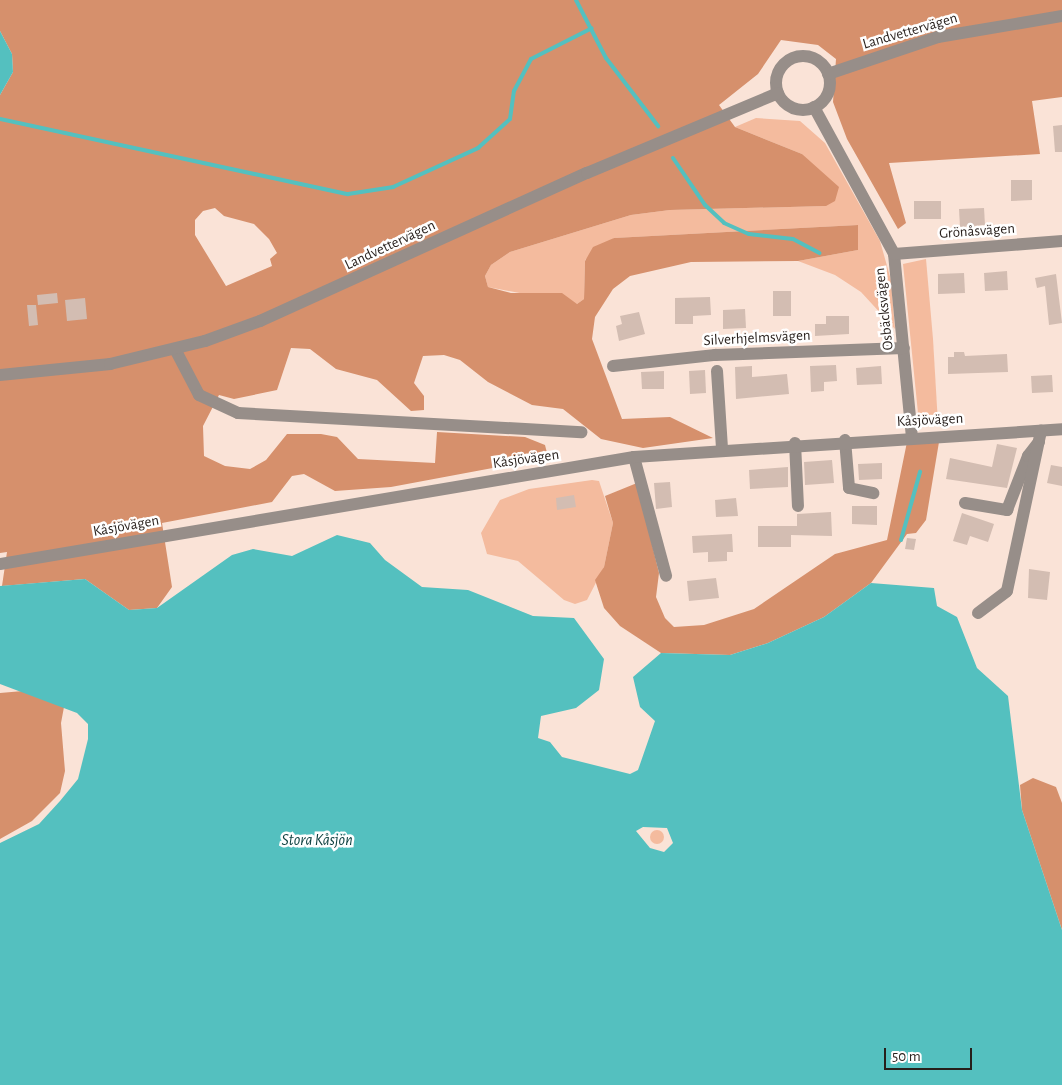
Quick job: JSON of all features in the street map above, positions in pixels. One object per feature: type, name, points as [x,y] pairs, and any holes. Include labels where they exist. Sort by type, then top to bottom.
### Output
[{"type":"street","name":"Landvettervägen","points":[[828,74],[938,37],[1062,16]]},
{"type":"street","points":[[793,57],[814,58],[828,74],[827,95],[814,107],[793,108],[778,93],[778,72],[793,57]]},
{"type":"street","name":"Landvettervägen","points":[[0,375],[67,370],[175,349],[260,321],[587,173],[778,93]]},
{"type":"street","name":"Osbäcksvägen","points":[[814,107],[894,254],[912,437]]},
{"type":"street","name":"Grönåsvägen","points":[[894,254],[1062,241]]},
{"type":"street","name":"Silverhjelmsvägen","points":[[613,366],[715,355],[904,348]]},
{"type":"street","points":[[175,349],[199,395],[238,413],[580,432]]},
{"type":"street","points":[[717,372],[722,448]]},
{"type":"street","name":"Kåsjövägen","points":[[0,564],[634,457],[722,448],[846,440],[912,437],[1040,436],[1062,430]]},
{"type":"street","points":[[965,503],[1008,510],[1028,456],[1040,436]]},
{"type":"street","points":[[978,613],[1007,590],[1040,436]]},
{"type":"street","points":[[846,440],[849,488],[873,493]]},
{"type":"street","points":[[794,443],[798,506]]},
{"type":"street","points":[[634,457],[666,576]]},
{"type":"shaded area","points":[[0,0],[1062,0],[1062,97],[1032,101],[1040,154],[889,163],[906,223],[898,229],[847,139],[833,102],[836,59],[818,45],[781,40],[758,74],[719,105],[735,127],[802,154],[839,187],[835,201],[826,206],[670,210],[631,215],[510,252],[491,265],[485,276],[488,287],[511,293],[562,293],[577,304],[584,299],[585,261],[593,247],[614,238],[858,225],[858,250],[798,261],[691,262],[630,276],[613,289],[595,317],[592,339],[622,419],[670,417],[713,438],[643,448],[601,439],[563,409],[532,405],[488,382],[460,360],[444,355],[423,356],[414,383],[424,396],[424,410],[411,411],[377,380],[336,369],[310,349],[291,348],[277,390],[234,399],[219,395],[203,426],[204,456],[225,466],[250,469],[266,460],[287,434],[321,434],[337,437],[358,459],[435,463],[437,432],[525,437],[545,445],[547,453],[541,459],[391,487],[335,491],[304,474],[292,476],[272,502],[162,523],[172,587],[157,608],[129,610],[85,579],[2,586],[7,552],[0,553],[0,95],[13,72],[12,54],[0,31]],"holes":[[[215,208],[224,216],[254,224],[269,239],[277,253],[270,259],[272,266],[226,286],[195,235],[195,220],[203,211]]]},
{"type":"shaded area","points":[[756,118],[800,121],[825,143],[880,241],[891,280],[895,329],[861,292],[835,275],[798,261],[858,250],[858,225],[614,238],[585,260],[584,299],[577,304],[488,287],[485,276],[491,265],[510,252],[631,215],[670,210],[826,206],[802,154],[735,127]]},
{"type":"shaded area","points":[[926,259],[938,424],[918,413],[903,264]]},
{"type":"shaded area","points":[[907,442],[939,442],[926,520],[916,533],[907,534],[871,583],[824,617],[768,643],[730,655],[661,653],[620,626],[604,608],[595,580],[604,567],[613,523],[605,496],[637,483],[659,573],[656,597],[665,618],[674,627],[704,625],[754,609],[835,554],[887,540]]},
{"type":"shaded area","points":[[592,480],[599,481],[613,523],[604,567],[587,600],[575,604],[564,600],[518,561],[487,554],[481,533],[500,500],[529,489]]},
{"type":"shaded area","points":[[23,691],[64,707],[61,723],[65,771],[60,793],[32,821],[0,839],[0,693]]},
{"type":"shaded area","points":[[1033,778],[1056,787],[1062,803],[1062,930],[1022,810],[1020,785]]},
{"type":"shaded area","points":[[657,830],[662,832],[664,837],[662,842],[657,844],[652,842],[650,837],[652,832]]},
{"type":"water","points":[[0,31],[12,54],[13,72],[0,95]]},
{"type":"water","name":"Stora Kåsjön","points":[[337,535],[370,543],[385,560],[422,587],[468,590],[533,616],[574,618],[604,659],[599,690],[576,708],[541,716],[538,738],[550,742],[562,757],[630,774],[638,770],[655,721],[640,707],[633,677],[661,653],[730,655],[768,643],[824,617],[871,583],[934,588],[937,606],[957,617],[977,668],[1008,696],[1022,810],[1062,930],[1062,1085],[0,1085],[0,843],[39,824],[78,779],[88,739],[88,724],[77,713],[0,684],[0,586],[85,579],[129,610],[157,608],[232,555],[253,549],[292,556]],"holes":[[[643,827],[667,828],[673,843],[664,852],[650,848],[636,831]]]},
{"type":"building","points":[[1062,125],[1062,152],[1055,152],[1053,126]]},
{"type":"building","points":[[1011,180],[1032,180],[1032,200],[1011,201]]},
{"type":"building","points":[[914,201],[941,201],[941,219],[914,219]]},
{"type":"building","points":[[984,208],[985,225],[960,227],[959,209]]},
{"type":"building","points":[[1007,271],[1008,290],[985,291],[984,273]]},
{"type":"building","points":[[964,273],[965,293],[938,294],[938,274]]},
{"type":"building","points":[[1056,274],[1062,323],[1049,325],[1045,286],[1037,288],[1035,278]]},
{"type":"building","points":[[773,291],[791,291],[791,316],[773,316]]},
{"type":"building","points":[[57,293],[58,303],[38,305],[37,295]]},
{"type":"building","points":[[710,297],[711,315],[693,316],[693,324],[675,324],[675,298]]},
{"type":"building","points":[[85,298],[87,319],[67,321],[65,300]]},
{"type":"building","points":[[27,305],[36,305],[38,325],[29,326]]},
{"type":"building","points":[[745,309],[746,328],[723,329],[723,310]]},
{"type":"building","points":[[639,312],[645,334],[619,341],[616,326],[622,324],[620,316]]},
{"type":"building","points":[[826,316],[849,316],[849,334],[815,336],[815,324],[826,324]]},
{"type":"building","points":[[954,352],[964,352],[965,356],[1007,354],[1008,372],[948,374],[948,357],[954,357]]},
{"type":"building","points":[[836,365],[837,381],[824,382],[824,391],[811,392],[810,366]]},
{"type":"building","points":[[752,366],[752,377],[787,374],[789,394],[736,399],[735,367]]},
{"type":"building","points":[[881,366],[882,384],[857,385],[856,368]]},
{"type":"building","points":[[705,370],[706,393],[690,394],[689,371]]},
{"type":"building","points":[[664,371],[664,389],[642,389],[641,372]]},
{"type":"building","points":[[1052,375],[1053,392],[1032,393],[1031,376]]},
{"type":"building","points":[[997,444],[1017,448],[1007,488],[946,479],[950,458],[992,467]]},
{"type":"building","points":[[832,460],[834,483],[805,485],[804,462]]},
{"type":"building","points":[[882,463],[882,479],[859,480],[858,464]]},
{"type":"building","points":[[1051,465],[1062,467],[1062,486],[1047,483]]},
{"type":"building","points":[[788,467],[788,487],[750,489],[749,470]]},
{"type":"building","points":[[670,482],[672,507],[656,509],[654,483]]},
{"type":"building","points":[[574,495],[576,507],[557,510],[556,498]]},
{"type":"building","points":[[736,498],[738,516],[716,517],[715,500]]},
{"type":"building","points":[[852,506],[877,506],[877,525],[852,524]]},
{"type":"building","points":[[831,512],[832,536],[791,535],[791,547],[758,547],[758,526],[797,526],[797,514]]},
{"type":"building","points":[[962,513],[994,524],[988,542],[970,536],[967,545],[953,541]]},
{"type":"building","points":[[732,534],[733,552],[727,552],[727,561],[708,562],[708,552],[693,553],[692,536]]},
{"type":"building","points":[[907,538],[916,539],[914,550],[905,549]]},
{"type":"building","points":[[1029,569],[1050,572],[1047,600],[1028,598]]},
{"type":"building","points":[[716,578],[719,598],[689,601],[687,581]]},
{"type":"waterway","points":[[576,0],[606,58],[658,126]]},
{"type":"waterway","points":[[0,119],[348,194],[393,187],[478,148],[510,119],[514,91],[531,59],[592,28]]},
{"type":"waterway","points":[[673,158],[705,205],[724,223],[749,234],[793,239],[819,253]]},
{"type":"waterway","points":[[901,540],[920,472]]}]
